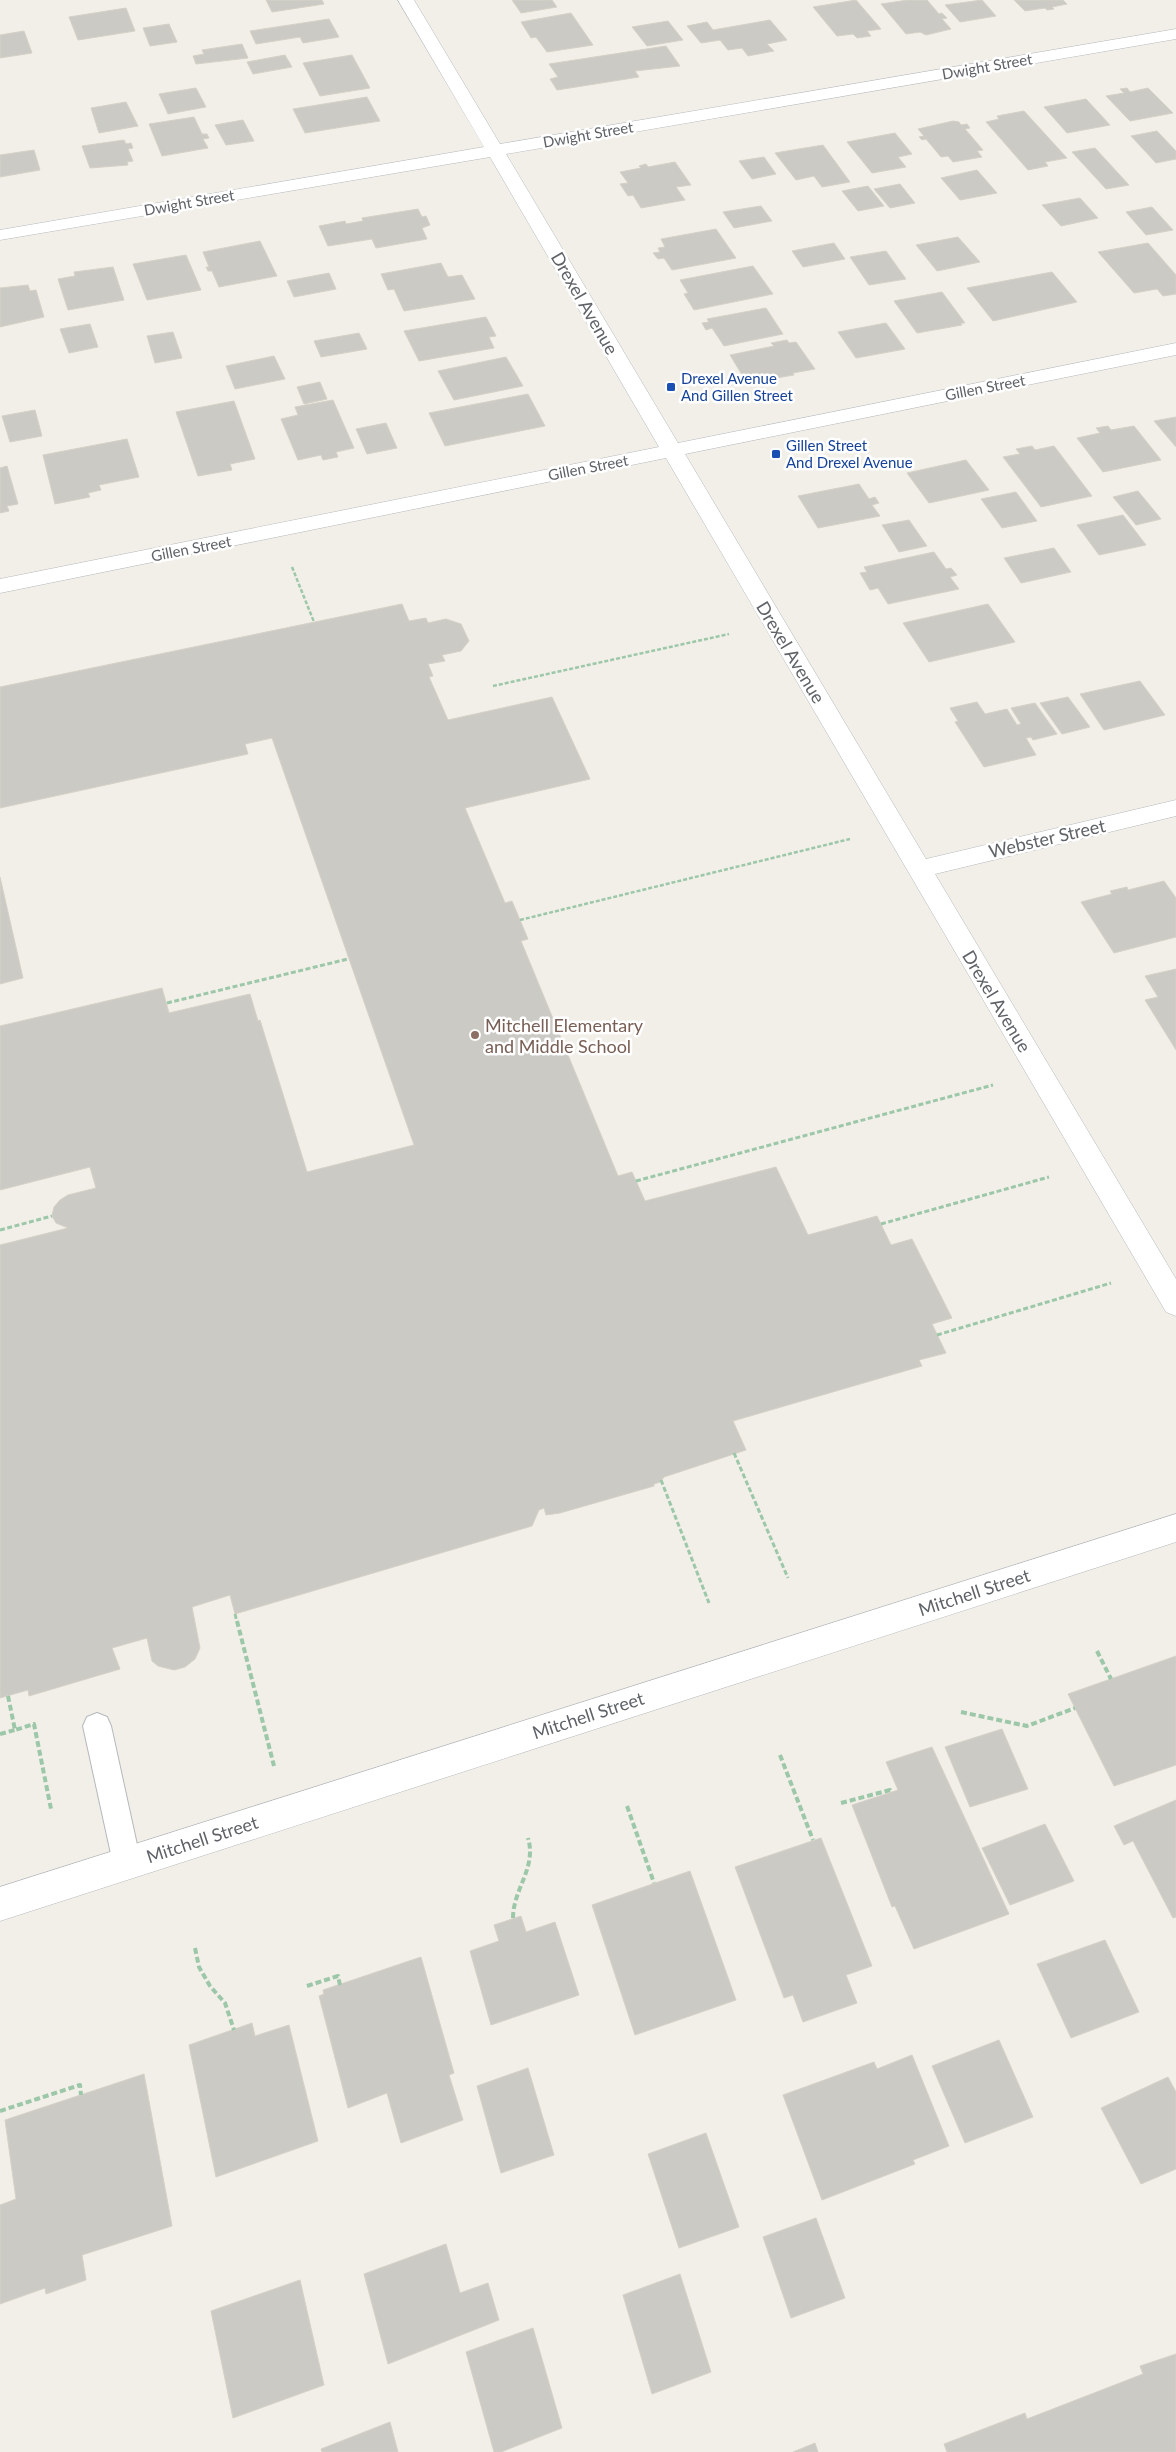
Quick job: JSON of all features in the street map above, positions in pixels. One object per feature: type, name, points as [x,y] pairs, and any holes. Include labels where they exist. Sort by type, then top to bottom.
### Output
[{"type":"street","name":"Drexel Avenue","points":[[406,0],[1176,1304]]},
{"type":"street","name":"Dwight Street","points":[[0,234],[1176,34]]},
{"type":"street","name":"Gillen Street","points":[[0,586],[1176,349]]},
{"type":"street","name":"Webster Street","points":[[919,869],[1176,808]]},
{"type":"street","name":"Mitchell Street","points":[[0,1904],[1176,1528]]},
{"type":"lane","points":[[97,1726],[127,1863]]},
{"type":"path","points":[[277,530],[314,622]]},
{"type":"path","points":[[493,686],[774,624]]},
{"type":"path","points":[[520,920],[895,829]]},
{"type":"path","points":[[166,1003],[348,959]]},
{"type":"path","points":[[636,1181],[1040,1073]]},
{"type":"path","points":[[881,1224],[1094,1165]]},
{"type":"path","points":[[0,1230],[52,1216]]},
{"type":"path","points":[[937,1335],[1156,1270]]},
{"type":"path","points":[[734,1453],[788,1578]]},
{"type":"path","points":[[662,1480],[709,1603]]},
{"type":"path","points":[[235,1614],[286,1812]]},
{"type":"path","points":[[1097,1651],[1111,1679]]},
{"type":"path","points":[[8,1696],[15,1730]]},
{"type":"path","points":[[961,1712],[1027,1726],[1076,1708]]},
{"type":"path","points":[[0,1734],[34,1724],[51,1809]]},
{"type":"path","points":[[780,1755],[813,1840]]},
{"type":"path","points":[[841,1803],[890,1790],[891,1792]]},
{"type":"path","points":[[627,1806],[654,1883]]},
{"type":"path","points":[[513,1918],[514,1902],[524,1875],[531,1865],[533,1850],[528,1838]]},
{"type":"path","points":[[194,1948],[199,1967],[210,1986],[225,2003],[234,2030]]},
{"type":"path","points":[[307,1986],[338,1976],[340,1985]]},
{"type":"path","points":[[0,2111],[80,2085],[81,2095]]},
{"type":"building","points":[[266,0],[322,0],[324,4],[272,12]]},
{"type":"building","points":[[512,0],[552,0],[557,7],[521,13]]},
{"type":"building","points":[[856,0],[881,29],[867,31],[871,36],[857,38],[853,34],[837,36],[813,7]]},
{"type":"building","points":[[908,0],[927,0],[939,14],[942,13],[947,18],[942,19],[951,29],[926,35],[920,32],[906,34],[881,4]]},
{"type":"building","points":[[982,0],[996,16],[960,22],[945,5]]},
{"type":"building","points":[[1014,0],[1063,0],[1067,4],[1052,7],[1054,9],[1047,10],[1045,8],[1025,11]]},
{"type":"building","points":[[126,8],[135,31],[78,40],[69,17]]},
{"type":"building","points":[[571,13],[593,45],[547,52],[536,37],[531,38],[521,22]]},
{"type":"building","points":[[329,19],[339,37],[303,43],[300,37],[256,44],[250,31]]},
{"type":"building","points":[[770,20],[787,40],[767,44],[774,51],[748,56],[742,48],[728,50],[720,40],[701,43],[687,26],[707,22],[713,30]]},
{"type":"building","points":[[668,21],[683,40],[647,46],[632,27]]},
{"type":"building","points":[[169,24],[177,42],[150,46],[143,28]]},
{"type":"building","points":[[24,31],[32,53],[0,58],[0,35]]},
{"type":"building","points":[[242,44],[248,58],[196,64],[193,56],[204,54],[202,50]]},
{"type":"building","points":[[666,46],[680,66],[635,71],[639,77],[557,90],[550,79],[558,77],[549,64]]},
{"type":"building","points":[[285,55],[292,67],[253,74],[247,62]]},
{"type":"building","points":[[352,55],[370,88],[320,96],[303,63]]},
{"type":"building","points":[[196,88],[206,107],[168,114],[159,94]]},
{"type":"building","points":[[1127,88],[1130,92],[1148,88],[1173,113],[1130,121],[1106,96],[1124,93],[1120,89]]},
{"type":"building","points":[[367,97],[380,121],[305,133],[293,109]]},
{"type":"building","points":[[1086,99],[1110,125],[1067,133],[1044,107]]},
{"type":"building","points":[[126,102],[138,126],[99,133],[91,108]]},
{"type":"building","points":[[1024,111],[1067,158],[1045,162],[1048,166],[1028,170],[986,122],[999,119],[997,116]]},
{"type":"building","points":[[194,117],[202,134],[207,134],[209,138],[203,139],[208,148],[162,156],[149,124]]},
{"type":"building","points":[[243,120],[254,141],[226,145],[215,125]]},
{"type":"building","points":[[953,121],[959,122],[961,125],[967,124],[970,128],[965,129],[983,150],[977,151],[982,157],[953,162],[948,156],[941,157],[926,139],[922,140],[919,137],[924,136],[918,129]]},
{"type":"building","points":[[1157,131],[1176,151],[1176,159],[1156,163],[1131,136]]},
{"type":"building","points":[[895,133],[912,154],[898,157],[906,167],[872,173],[847,142]]},
{"type":"building","points":[[124,140],[126,144],[131,143],[133,148],[128,149],[133,161],[127,162],[128,165],[90,168],[82,146]]},
{"type":"building","points":[[823,145],[850,182],[822,187],[814,176],[796,180],[775,153]]},
{"type":"building","points":[[1095,148],[1129,185],[1106,189],[1072,152]]},
{"type":"building","points":[[34,150],[40,170],[0,177],[0,155]]},
{"type":"building","points":[[764,157],[776,174],[752,179],[739,161]]},
{"type":"building","points":[[675,162],[691,185],[676,187],[685,200],[641,208],[633,195],[628,196],[620,184],[628,183],[620,172],[641,168],[639,166],[646,164],[648,167]]},
{"type":"building","points":[[977,170],[997,193],[960,200],[941,178]]},
{"type":"building","points":[[900,184],[915,203],[890,208],[874,189]]},
{"type":"building","points":[[868,186],[884,206],[858,211],[842,191]]},
{"type":"building","points":[[1080,198],[1098,218],[1061,226],[1042,205]]},
{"type":"building","points":[[761,206],[772,221],[734,228],[723,212]]},
{"type":"building","points":[[1152,207],[1173,230],[1146,235],[1126,212]]},
{"type":"building","points":[[418,209],[422,217],[426,216],[430,225],[422,228],[427,239],[376,248],[372,239],[328,246],[319,226],[345,221],[346,224],[363,221],[362,218]]},
{"type":"building","points":[[716,229],[736,258],[672,270],[664,258],[658,259],[653,253],[660,252],[658,248],[665,247],[661,239]]},
{"type":"building","points":[[958,237],[980,262],[937,271],[916,245]]},
{"type":"building","points":[[260,241],[277,276],[219,287],[212,271],[208,271],[206,267],[209,267],[203,252]]},
{"type":"building","points":[[834,243],[845,259],[803,267],[792,251]]},
{"type":"building","points":[[1148,243],[1176,275],[1176,294],[1163,296],[1157,289],[1134,293],[1098,252]]},
{"type":"building","points":[[886,251],[906,279],[869,285],[850,257]]},
{"type":"building","points":[[186,255],[201,290],[147,300],[133,264]]},
{"type":"building","points":[[441,263],[448,277],[462,275],[475,299],[404,311],[394,289],[388,290],[381,274]]},
{"type":"building","points":[[753,266],[773,294],[694,310],[684,294],[688,293],[680,280]]},
{"type":"building","points":[[113,267],[124,300],[68,310],[58,279],[75,276],[74,272]]},
{"type":"building","points":[[1052,272],[1077,302],[993,321],[967,288]]},
{"type":"building","points":[[329,273],[336,289],[294,297],[287,281]]},
{"type":"building","points":[[28,285],[30,291],[36,290],[44,317],[0,327],[0,288]]},
{"type":"building","points":[[942,292],[965,323],[917,333],[894,301]]},
{"type":"building","points":[[766,308],[783,334],[724,346],[712,328],[706,330],[702,323],[709,322],[707,319]]},
{"type":"building","points":[[486,317],[496,336],[489,337],[494,348],[419,361],[404,331]]},
{"type":"building","points":[[886,323],[905,349],[856,358],[838,332]]},
{"type":"building","points":[[90,324],[98,347],[69,353],[60,329]]},
{"type":"building","points":[[173,332],[182,358],[155,363],[147,336]]},
{"type":"building","points":[[359,333],[367,349],[321,357],[314,341]]},
{"type":"building","points":[[787,340],[789,343],[796,342],[815,369],[793,373],[794,375],[747,383],[730,355],[774,346],[771,343]]},
{"type":"building","points":[[274,356],[285,379],[235,389],[226,366]]},
{"type":"building","points":[[506,357],[523,386],[454,400],[438,371]]},
{"type":"building","points":[[320,382],[327,399],[304,404],[297,387]]},
{"type":"building","points":[[528,394],[545,426],[445,446],[429,413]]},
{"type":"building","points":[[333,400],[354,448],[336,452],[338,457],[323,460],[321,455],[298,460],[281,419],[298,415],[295,407]]},
{"type":"building","points":[[234,401],[255,459],[230,464],[232,470],[198,476],[176,412]]},
{"type":"building","points":[[35,410],[42,436],[10,442],[2,416]]},
{"type":"building","points":[[1176,417],[1176,447],[1154,421]]},
{"type":"building","points":[[386,423],[397,448],[367,454],[356,429]]},
{"type":"building","points":[[1108,426],[1111,430],[1134,426],[1161,460],[1103,472],[1077,438],[1100,433],[1096,428]]},
{"type":"building","points":[[127,439],[139,477],[99,485],[101,490],[88,493],[90,497],[55,504],[43,455]]},
{"type":"building","points":[[1032,446],[1035,450],[1054,446],[1092,496],[1041,507],[1003,457],[1020,454],[1016,449]]},
{"type":"building","points":[[966,460],[989,490],[929,503],[907,473]]},
{"type":"building","points":[[7,466],[18,504],[7,506],[9,511],[0,513],[0,468]]},
{"type":"building","points":[[859,484],[869,499],[875,497],[879,503],[872,505],[880,516],[818,528],[798,496]]},
{"type":"building","points":[[1138,491],[1161,519],[1136,525],[1113,497]]},
{"type":"building","points":[[1016,492],[1037,521],[1002,528],[981,499]]},
{"type":"building","points":[[1123,515],[1146,545],[1099,555],[1077,525]]},
{"type":"building","points":[[909,520],[927,546],[899,552],[882,525]]},
{"type":"building","points":[[1054,548],[1071,572],[1021,583],[1004,558]]},
{"type":"building","points":[[934,552],[946,569],[951,568],[957,575],[950,577],[959,589],[888,604],[878,588],[870,590],[860,573],[867,572],[864,567]]},
{"type":"building","points":[[402,604],[409,621],[426,618],[428,623],[446,619],[461,624],[469,641],[461,651],[442,655],[445,661],[428,664],[433,676],[429,677],[448,720],[552,697],[590,779],[465,808],[505,903],[512,901],[528,939],[521,941],[618,1176],[632,1172],[645,1201],[776,1167],[808,1235],[877,1216],[891,1245],[912,1239],[952,1318],[932,1324],[946,1353],[919,1360],[922,1366],[733,1421],[746,1450],[664,1477],[654,1486],[560,1513],[546,1515],[544,1508],[539,1510],[532,1526],[235,1614],[230,1595],[192,1607],[200,1648],[195,1659],[185,1667],[174,1670],[158,1666],[152,1661],[147,1638],[112,1648],[120,1669],[29,1696],[28,1690],[0,1698],[0,1245],[68,1228],[56,1223],[52,1216],[54,1207],[68,1195],[96,1188],[90,1167],[0,1190],[0,1026],[162,988],[169,1013],[250,994],[258,1021],[260,1020],[307,1172],[414,1145],[272,738],[245,744],[248,754],[0,808],[0,687]]},
{"type":"building","points":[[988,604],[1015,642],[929,662],[903,623]]},
{"type":"building","points":[[1140,681],[1165,715],[1104,730],[1080,694]]},
{"type":"building","points":[[1068,697],[1090,727],[1062,734],[1040,703]]},
{"type":"building","points":[[977,702],[985,714],[1007,709],[1017,725],[1021,724],[1011,708],[1035,703],[1057,734],[1033,740],[1031,737],[1026,738],[1036,755],[984,767],[955,722],[958,721],[950,708]]},
{"type":"building","points":[[0,877],[23,978],[0,984]]},
{"type":"building","points":[[1164,881],[1176,898],[1176,937],[1114,953],[1081,902],[1112,894],[1110,891],[1127,887],[1128,890]]},
{"type":"building","points":[[1176,969],[1176,1050],[1145,1000],[1158,997],[1145,976]]},
{"type":"building","points":[[1176,1656],[1176,1765],[1114,1786],[1068,1694]]},
{"type":"building","points":[[1002,1729],[1028,1789],[970,1807],[945,1747]]},
{"type":"building","points":[[932,1747],[1009,1914],[914,1949],[895,1906],[892,1907],[852,1805],[898,1790],[886,1762]]},
{"type":"building","points":[[1176,1800],[1176,1917],[1173,1918],[1133,1841],[1124,1845],[1114,1826]]},
{"type":"building","points":[[1045,1824],[1074,1881],[1010,1905],[982,1848]]},
{"type":"building","points":[[821,1838],[872,1966],[846,1975],[857,2003],[803,2022],[793,1995],[784,1998],[735,1867]]},
{"type":"building","points":[[690,1871],[736,2000],[635,2035],[592,1905]]},
{"type":"building","points":[[521,1916],[526,1932],[555,1922],[579,1995],[491,2025],[470,1951],[499,1941],[494,1925]]},
{"type":"building","points":[[1105,1940],[1139,2012],[1071,2038],[1037,1964]]},
{"type":"building","points":[[421,1957],[454,2073],[449,2075],[463,2120],[401,2143],[387,2093],[348,2108],[319,1996],[324,1994],[323,1990]]},
{"type":"building","points":[[252,2023],[255,2036],[289,2025],[318,2141],[216,2177],[189,2045]]},
{"type":"building","points":[[999,2040],[1033,2117],[965,2143],[932,2066]]},
{"type":"building","points":[[912,2055],[949,2146],[913,2160],[915,2164],[822,2200],[783,2095],[874,2062],[877,2069]]},
{"type":"building","points":[[528,2068],[554,2155],[501,2173],[477,2086]]},
{"type":"building","points":[[144,2074],[172,2226],[82,2255],[86,2280],[46,2294],[45,2288],[0,2304],[0,2205],[16,2199],[5,2120]]},
{"type":"building","points":[[1168,2077],[1176,2092],[1176,2169],[1141,2184],[1101,2108]]},
{"type":"building","points":[[706,2133],[739,2227],[679,2248],[648,2154]]},
{"type":"building","points":[[816,2218],[845,2298],[791,2318],[763,2237]]},
{"type":"building","points":[[446,2244],[460,2293],[488,2283],[499,2320],[388,2364],[364,2274]]},
{"type":"building","points":[[680,2274],[711,2372],[652,2394],[623,2295]]},
{"type":"building","points":[[300,2280],[324,2385],[233,2418],[211,2311]]},
{"type":"building","points":[[533,2328],[562,2428],[501,2452],[494,2452],[466,2352]]},
{"type":"building","points":[[1176,2354],[1176,2452],[947,2452],[944,2444],[1025,2413],[1027,2419],[1143,2374],[1140,2366]]},
{"type":"building","points":[[390,2422],[398,2452],[322,2452],[321,2449]]},
{"type":"building","points":[[815,2443],[818,2452],[793,2452]]},
{"type":"place","name":"Drexel Avenue And Gillen Street","points":[[671,387]]},
{"type":"place","name":"Gillen Street And Drexel Avenue","points":[[776,454]]},
{"type":"place","name":"Mitchell Elementary and Middle School","points":[[475,1035]]}]
